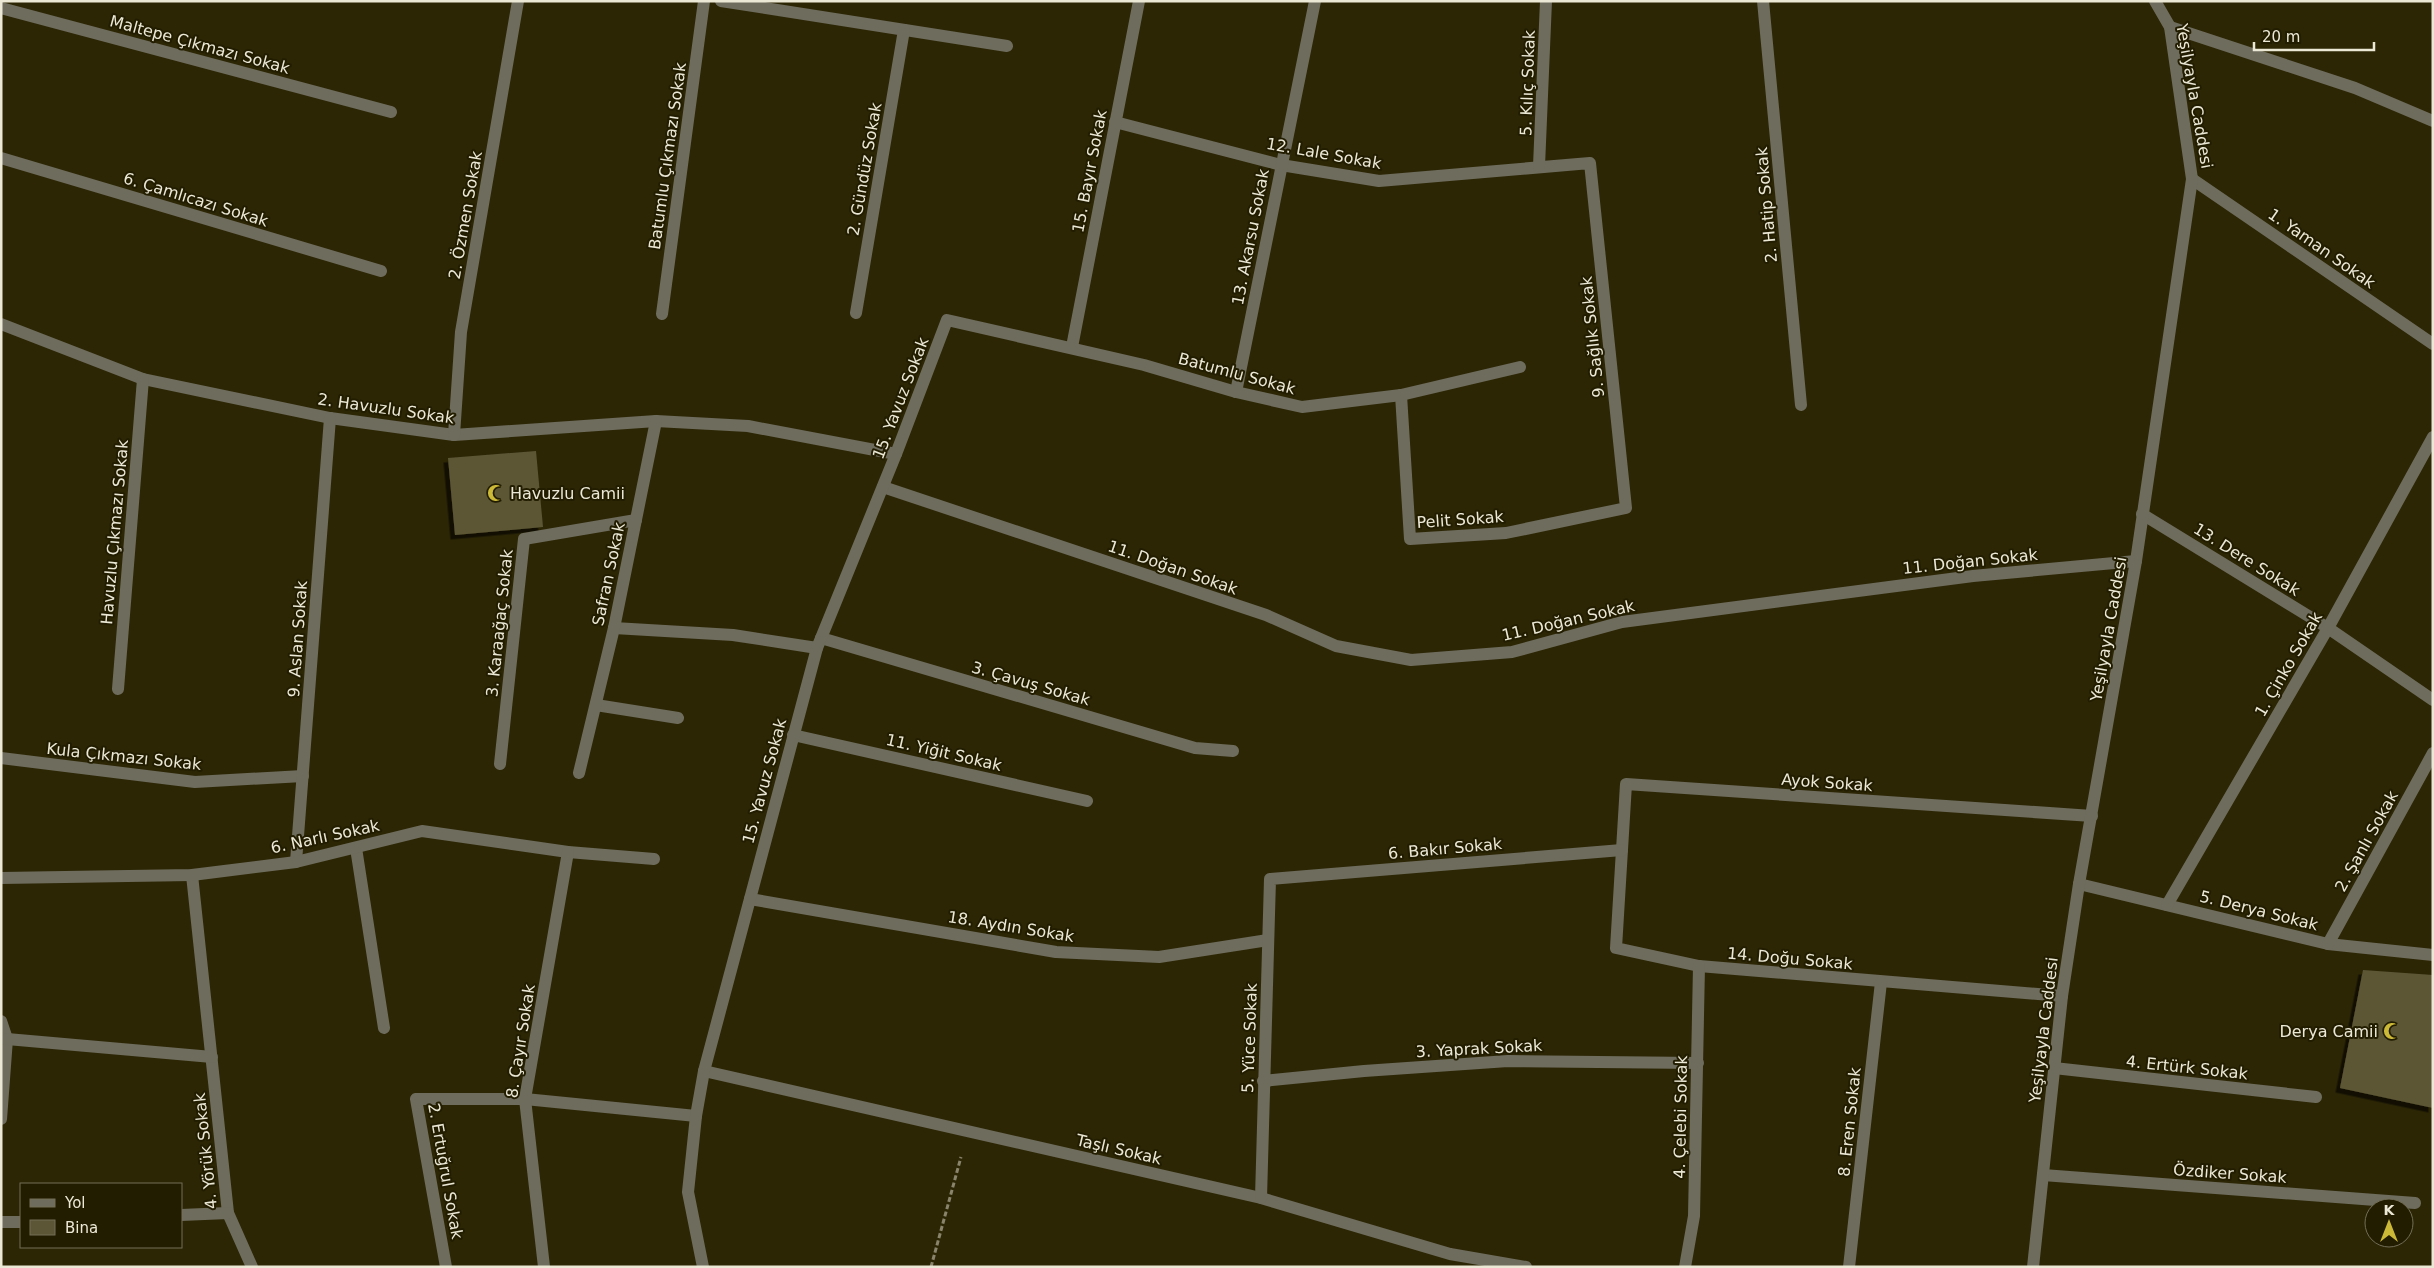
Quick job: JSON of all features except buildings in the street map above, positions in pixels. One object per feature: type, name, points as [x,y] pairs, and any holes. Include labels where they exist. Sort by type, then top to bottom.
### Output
[{"type":"street","name":"2. Özmen Sokak","points":[[454,435],[461,332],[518,1]]},
{"type":"street","name":"Batumlu Çıkmazı Sokak","points":[[662,314],[704,1]]},
{"type":"street","points":[[721,1],[1007,46]]},
{"type":"street","name":"15. Bayır Sokak","points":[[1072,347],[1139,1]]},
{"type":"street","name":"13. Akarsu Sokak","points":[[1236,392],[1315,1]]},
{"type":"street","name":"5. Kılıç Sokak","points":[[1539,166],[1546,1]]},
{"type":"street","name":"2. Hatip Sokak","points":[[1763,1],[1801,405]]},
{"type":"street","name":"Yeşilyayla Caddesi","points":[[2033,1267],[2062,996],[2079,884],[2136,561],[2192,179],[2170,27],[2156,1]]},
{"type":"street","name":"Maltepe Çıkmazı Sokak","points":[[1,8],[391,112]]},
{"type":"street","points":[[2170,27],[2355,88],[2433,122]]},
{"type":"street","name":"2. Gündüz Sokak","points":[[856,313],[904,30]]},
{"type":"street","name":"12. Lale Sokak","points":[[1115,122],[1282,165],[1379,181],[1590,163]]},
{"type":"street","name":"6. Çamlıcazı Sokak","points":[[1,158],[381,271]]},
{"type":"street","name":"9. Sağlık Sokak","points":[[1590,163],[1626,508]]},
{"type":"street","name":"1. Yaman Sokak","points":[[2192,179],[2433,344]]},
{"type":"street","name":"Batumlu Sokak","points":[[947,320],[1072,347],[1144,365],[1236,392],[1302,407],[1401,394],[1520,367]]},
{"type":"street","name":"15. Yavuz Sokak","points":[[703,1267],[688,1192],[696,1116],[704,1071],[819,643],[896,454],[947,320]]},
{"type":"street","name":"2. Havuzlu Sokak","points":[[1,324],[143,379],[330,418],[454,435],[656,421],[748,426],[896,454]]},
{"type":"street","name":"Havuzlu Çıkmazı Sokak","points":[[118,689],[143,379]]},
{"type":"street","name":"Pelit Sokak","points":[[1401,394],[1410,539],[1506,533],[1626,508]]},
{"type":"street","name":"9. Aslan Sokak","points":[[296,862],[330,418]]},
{"type":"street","name":"Safran Sokak","points":[[579,773],[614,628],[656,421]]},
{"type":"street","name":"1. Çinko Sokak","points":[[2167,905],[2328,628],[2433,437]]},
{"type":"street","name":"11. Doğan Sokak","points":[[882,487],[1266,615],[1336,646],[1411,660],[1512,652],[1622,622],[1973,576],[2136,561]]},
{"type":"street","name":"13. Dere Sokak","points":[[2142,514],[2328,628],[2433,700]]},
{"type":"street","name":"3. Karaağaç Sokak","points":[[500,764],[524,539],[636,520]]},
{"type":"street","name":"3. Çavuş Sokak","points":[[614,628],[733,635],[819,643],[1195,748],[1233,751]]},
{"type":"street","points":[[596,705],[678,718]]},
{"type":"street","name":"11. Yiğit Sokak","points":[[793,735],[1087,801]]},
{"type":"street","name":"2. Şanlı Sokak","points":[[2328,944],[2433,753]]},
{"type":"street","name":"Kula Çıkmazı Sokak","points":[[1,758],[195,782],[303,776]]},
{"type":"street","name":"Ayok Sokak","points":[[1622,850],[1626,784],[2092,816]]},
{"type":"street","name":"6. Narlı Sokak","points":[[1,878],[192,875],[296,862],[422,831],[568,852],[654,860]]},
{"type":"street","points":[[356,848],[384,1028]]},
{"type":"street","name":"6. Bakır Sokak","points":[[1270,879],[1622,850]]},
{"type":"street","name":"14. Doğu Sokak","points":[[1622,850],[1616,948],[1699,966],[2062,996]]},
{"type":"street","name":"8. Çayır Sokak","points":[[544,1267],[525,1099],[568,852]]},
{"type":"street","name":"4. Yörük Sokak","points":[[192,875],[228,1213],[252,1267]]},
{"type":"street","name":"5. Yüce Sokak","points":[[1261,1198],[1270,879]]},
{"type":"street","name":"5. Derya Sokak","points":[[2079,884],[2328,944],[2433,955]]},
{"type":"street","name":"18. Aydın Sokak","points":[[750,899],[1056,952],[1159,957],[1268,940]]},
{"type":"street","name":"4. Çelebi Sokak","points":[[1685,1267],[1694,1216],[1699,966]]},
{"type":"street","name":"8. Eren Sokak","points":[[1850,1267],[1881,982]]},
{"type":"street","points":[[1,1021],[7,1040],[1,1119]]},
{"type":"street","points":[[7,1040],[212,1057]]},
{"type":"street","name":"3. Yaprak Sokak","points":[[1263,1081],[1508,1061],[1698,1063]]},
{"type":"street","name":"4. Ertürk Sokak","points":[[2054,1068],[2316,1097]]},
{"type":"street","name":"Taşlı Sokak","points":[[704,1071],[1261,1198],[1450,1254],[1526,1267]]},
{"type":"street","name":"2. Ertuğrul Sokak","points":[[446,1267],[416,1099],[525,1099]]},
{"type":"street","points":[[525,1099],[696,1116]]},
{"type":"street","name":"Özdiker Sokak","points":[[2043,1175],[2415,1203]]},
{"type":"street","points":[[182,1215],[228,1213]]},
{"type":"street","points":[[1,1222],[20,1222]]},
{"type":"path","points":[[932,1267],[968,1132]]},
{"type":"place","name":"Havuzlu Camii","points":[[496,493]]},
{"type":"place","name":"Derya Camii","points":[[2392,1031]]}]
